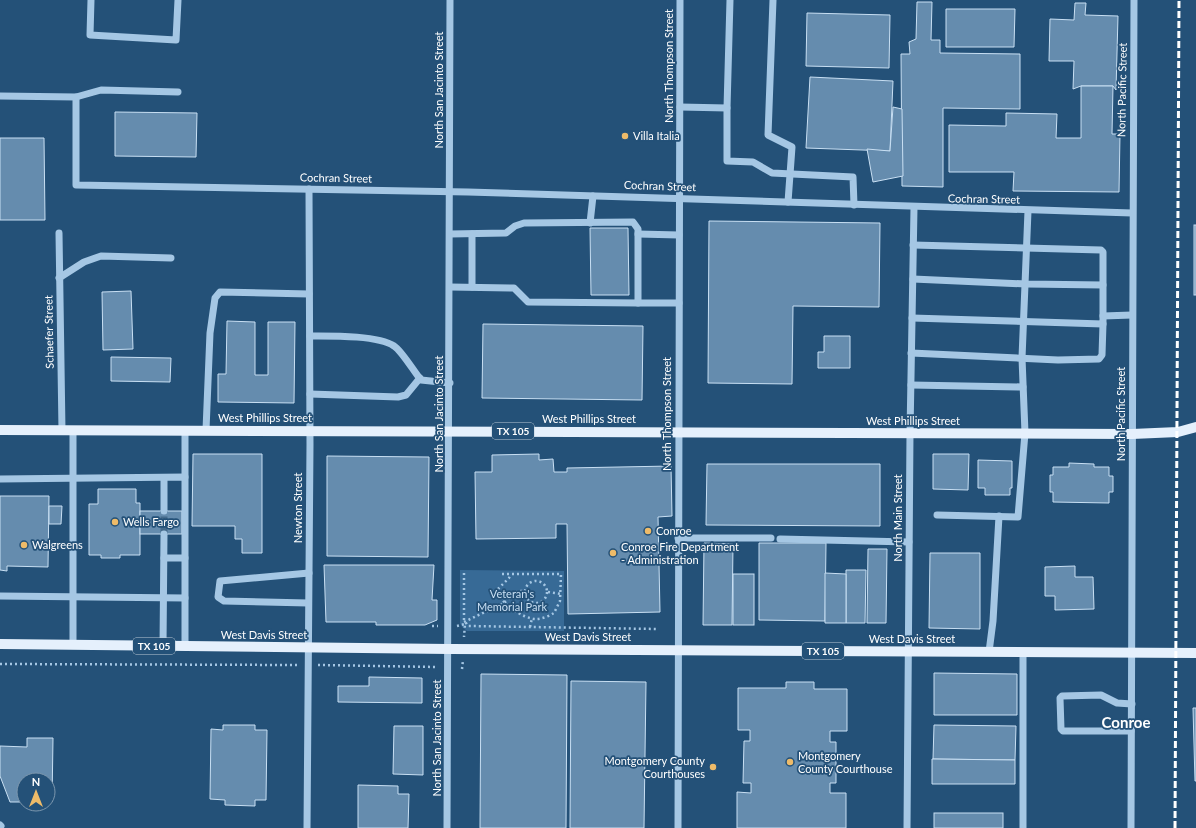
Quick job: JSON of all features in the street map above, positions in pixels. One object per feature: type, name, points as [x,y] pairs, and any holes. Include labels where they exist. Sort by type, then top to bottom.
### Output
[{"type":"main road","name":"West Phillips Street","points":[[0,430],[1132,434],[1178,432],[1196,427]]},
{"type":"main road","name":"West Davis Street","points":[[0,644],[449,649],[679,649],[1196,653]]},
{"type":"street","points":[[92,0],[90,35],[176,40],[178,0]]},
{"type":"street","name":"North San Jacinto Street","points":[[447,828],[450,431],[450,0]]},
{"type":"street","name":"North Thompson Street","points":[[678,828],[680,0]]},
{"type":"street","points":[[730,0],[727,161],[753,162],[772,173],[853,177],[854,205]]},
{"type":"street","points":[[773,0],[768,135],[792,147],[788,202]]},
{"type":"street","name":"North Pacific Street","points":[[1131,828],[1132,213],[1134,0]]},
{"type":"street","points":[[0,96],[76,97],[101,90],[178,92]]},
{"type":"street","name":"Cochran Street","points":[[76,97],[76,185],[680,198],[914,208],[1132,213]]},
{"type":"street","points":[[680,107],[727,108]]},
{"type":"street","name":"Newton Street","points":[[307,828],[310,430],[309,189]]},
{"type":"street","points":[[590,223],[593,196]]},
{"type":"street","name":"North Main Street","points":[[907,828],[910,433],[914,208]]},
{"type":"street","points":[[937,515],[1018,517],[1025,433],[1022,358],[1028,248],[1028,211]]},
{"type":"street","points":[[450,234],[506,233],[515,226],[524,223],[633,222],[638,229],[638,302]]},
{"type":"street","name":"Schaefer Street","points":[[59,232],[62,430]]},
{"type":"street","points":[[472,234],[472,287]]},
{"type":"street","points":[[638,234],[679,234]]},
{"type":"street","points":[[911,353],[1022,358],[1099,359],[1102,355],[1103,324],[1103,252],[1101,250],[913,245]]},
{"type":"street","points":[[60,278],[84,262],[101,256],[171,258]]},
{"type":"street","points":[[913,279],[1026,284],[1103,285]]},
{"type":"street","points":[[450,287],[514,288],[528,302],[679,303]]},
{"type":"street","points":[[206,430],[210,333],[215,298],[220,292],[309,294]]},
{"type":"street","points":[[1103,316],[1132,315]]},
{"type":"street","points":[[912,318],[1103,324]]},
{"type":"street","points":[[310,336],[344,336],[382,341],[395,346],[420,378],[429,382],[450,383]]},
{"type":"street","points":[[310,394],[398,397],[406,395],[420,378]]},
{"type":"street","points":[[911,385],[1023,387]]},
{"type":"street","points":[[73,430],[73,645]]},
{"type":"street","points":[[185,430],[186,646]]},
{"type":"street","points":[[0,479],[74,480],[185,477]]},
{"type":"street","points":[[164,478],[164,511]]},
{"type":"street","points":[[989,652],[993,621],[999,516]]},
{"type":"street","points":[[163,646],[164,534]]},
{"type":"street","points":[[678,538],[771,538]]},
{"type":"street","points":[[780,539],[909,542]]},
{"type":"street","points":[[164,558],[186,558]]},
{"type":"street","points":[[308,603],[224,601],[218,597],[220,581],[309,573]]},
{"type":"street","points":[[0,596],[73,598],[186,598]]},
{"type":"street","points":[[1023,652],[1023,828]]},
{"type":"street","points":[[1131,732],[1063,731],[1061,730],[1060,698],[1062,696],[1101,696],[1117,703],[1132,704]]},
{"type":"path","points":[[464,573],[464,622],[468,626],[657,629]]},
{"type":"path","points":[[502,574],[511,574],[535,574],[561,574],[560,601],[554,613],[538,619],[532,618],[504,603],[499,595],[498,589],[511,574]]},
{"type":"path","points":[[535,574],[535,581]]},
{"type":"path","points":[[535,581],[542,582],[548,592],[546,598],[537,603],[526,600],[524,591],[528,583],[535,581]]},
{"type":"path","points":[[464,622],[504,603],[515,593],[524,591]]},
{"type":"path","points":[[548,592],[561,594]]},
{"type":"path","points":[[530,627],[532,618]]},
{"type":"path","points":[[0,664],[308,665],[448,668]]},
{"type":"green space","name":"Veteran's Memorial Park","points":[[460,570],[564,571],[564,631],[467,631],[460,623]]},
{"type":"building","points":[[917,2],[932,2],[931,40],[940,40],[940,53],[1020,54],[1020,109],[943,108],[943,187],[902,186],[901,54],[910,54],[909,42],[916,39]]},
{"type":"building","points":[[1075,3],[1086,3],[1085,15],[1118,16],[1116,90],[1113,86],[1081,86],[1073,89],[1074,61],[1049,61],[1050,19],[1074,20]]},
{"type":"building","points":[[946,9],[1015,9],[1014,47],[946,47]]},
{"type":"building","points":[[807,13],[890,15],[889,68],[806,66]]},
{"type":"building","points":[[810,77],[893,81],[890,151],[806,148]]},
{"type":"building","points":[[1081,86],[1113,86],[1112,134],[1120,134],[1119,192],[1013,191],[1014,172],[949,172],[949,125],[1006,126],[1006,113],[1057,114],[1056,138],[1081,138]]},
{"type":"building","points":[[893,107],[902,109],[903,176],[873,182],[867,149],[890,151]]},
{"type":"building","points":[[115,112],[197,113],[196,157],[115,156]]},
{"type":"building","points":[[0,138],[44,138],[45,220],[0,220]]},
{"type":"building","points":[[709,221],[880,223],[879,307],[793,306],[792,384],[708,383]]},
{"type":"building","points":[[1194,225],[1196,225],[1196,295],[1194,295]]},
{"type":"building","points":[[590,228],[628,228],[629,295],[591,295]]},
{"type":"building","points":[[131,291],[133,349],[103,350],[102,292]]},
{"type":"building","points":[[227,321],[255,322],[255,375],[268,375],[268,322],[295,322],[294,403],[218,402],[218,374],[226,374]]},
{"type":"building","points":[[483,324],[643,326],[642,400],[482,398]]},
{"type":"building","points":[[824,336],[850,336],[850,368],[818,368],[818,352],[824,352]]},
{"type":"building","points":[[111,357],[171,358],[170,382],[111,381]]},
{"type":"building","points":[[193,454],[262,454],[262,553],[242,553],[242,539],[235,539],[235,526],[192,526]]},
{"type":"building","points":[[539,454],[539,460],[553,459],[554,472],[567,472],[567,468],[671,466],[672,516],[658,517],[660,612],[568,614],[567,524],[556,524],[556,538],[476,539],[475,472],[492,472],[492,455]]},
{"type":"building","points":[[933,454],[969,454],[968,490],[933,489]]},
{"type":"building","points":[[327,456],[429,457],[428,557],[327,556]]},
{"type":"building","points":[[978,460],[1012,461],[1012,488],[1010,488],[1010,495],[985,495],[985,488],[978,488]]},
{"type":"building","points":[[1069,463],[1094,464],[1094,467],[1109,467],[1109,476],[1113,476],[1113,492],[1109,492],[1109,503],[1053,502],[1053,492],[1050,492],[1050,475],[1053,475],[1053,467],[1069,467]]},
{"type":"building","points":[[707,464],[880,464],[880,526],[706,525]]},
{"type":"building","name":"Wells Fargo","points":[[98,489],[136,489],[136,503],[140,503],[140,555],[120,555],[120,558],[101,558],[101,555],[89,555],[89,504],[98,504]]},
{"type":"building","name":"Walgreens","points":[[0,496],[49,496],[48,567],[7,566],[7,571],[0,570]]},
{"type":"building","points":[[49,506],[62,506],[61,524],[49,524]]},
{"type":"building","points":[[140,511],[182,511],[182,534],[140,534]]},
{"type":"building","points":[[704,543],[733,544],[732,625],[703,625]]},
{"type":"building","points":[[759,543],[826,543],[825,621],[759,620]]},
{"type":"building","points":[[868,549],[887,549],[886,623],[867,623]]},
{"type":"building","points":[[930,553],[980,553],[980,629],[929,628]]},
{"type":"building","points":[[324,565],[434,565],[432,600],[437,600],[437,620],[425,625],[376,625],[376,622],[326,622]]},
{"type":"building","points":[[1075,566],[1075,577],[1093,577],[1094,609],[1055,610],[1055,596],[1045,596],[1045,567]]},
{"type":"building","points":[[846,570],[866,570],[865,623],[846,623]]},
{"type":"building","points":[[825,573],[846,574],[846,623],[825,623]]},
{"type":"building","points":[[733,574],[754,574],[754,625],[733,625]]},
{"type":"building","points":[[934,673],[1017,674],[1017,715],[934,715]]},
{"type":"building","points":[[481,674],[567,675],[566,828],[480,828]]},
{"type":"building","points":[[369,677],[422,678],[422,703],[338,702],[338,686],[369,686]]},
{"type":"building","points":[[571,681],[646,682],[644,828],[570,828]]},
{"type":"building","name":"Montgomery County Courthouse","points":[[786,682],[814,682],[814,689],[847,689],[847,731],[830,731],[830,742],[836,742],[836,783],[830,783],[830,793],[846,793],[846,828],[737,828],[737,792],[751,793],[751,783],[743,783],[744,741],[750,741],[750,730],[738,730],[738,688],[786,688]]},
{"type":"building","points":[[1193,708],[1196,708],[1196,781],[1195,781]]},
{"type":"building","points":[[223,725],[255,725],[255,730],[267,730],[266,800],[255,800],[255,806],[225,805],[225,800],[210,799],[211,729],[223,730]]},
{"type":"building","points":[[934,725],[1016,726],[1015,760],[933,759]]},
{"type":"building","points":[[394,726],[423,726],[423,775],[393,774]]},
{"type":"building","points":[[27,738],[53,738],[52,772],[16,772],[16,802],[10,802],[0,776],[0,746],[27,747]]},
{"type":"building","points":[[932,759],[1015,760],[1015,784],[932,784]]},
{"type":"building","points":[[358,785],[398,786],[398,794],[409,794],[408,828],[358,828]]},
{"type":"building","points":[[934,813],[1003,813],[1003,828],[934,828]]},
{"type":"tunnel","points":[[164,511],[164,534]]},
{"type":"railway","points":[[1175,828],[1179,0]]},
{"type":"place","name":"Villa Italia","points":[[625,136]]},
{"type":"place","name":"Wells Fargo","points":[[115,522]]},
{"type":"place","name":"Conroe","points":[[648,531]]},
{"type":"place","name":"Walgreens","points":[[24,545]]},
{"type":"place","name":"Conroe Fire Department - Administration","points":[[613,553]]},
{"type":"place","name":"Montgomery County Courthouse","points":[[790,762]]},
{"type":"place","name":"Montgomery County Courthouses","points":[[713,767]]},
{"type":"district","name":"Conroe","points":[[1126,723]]}]
